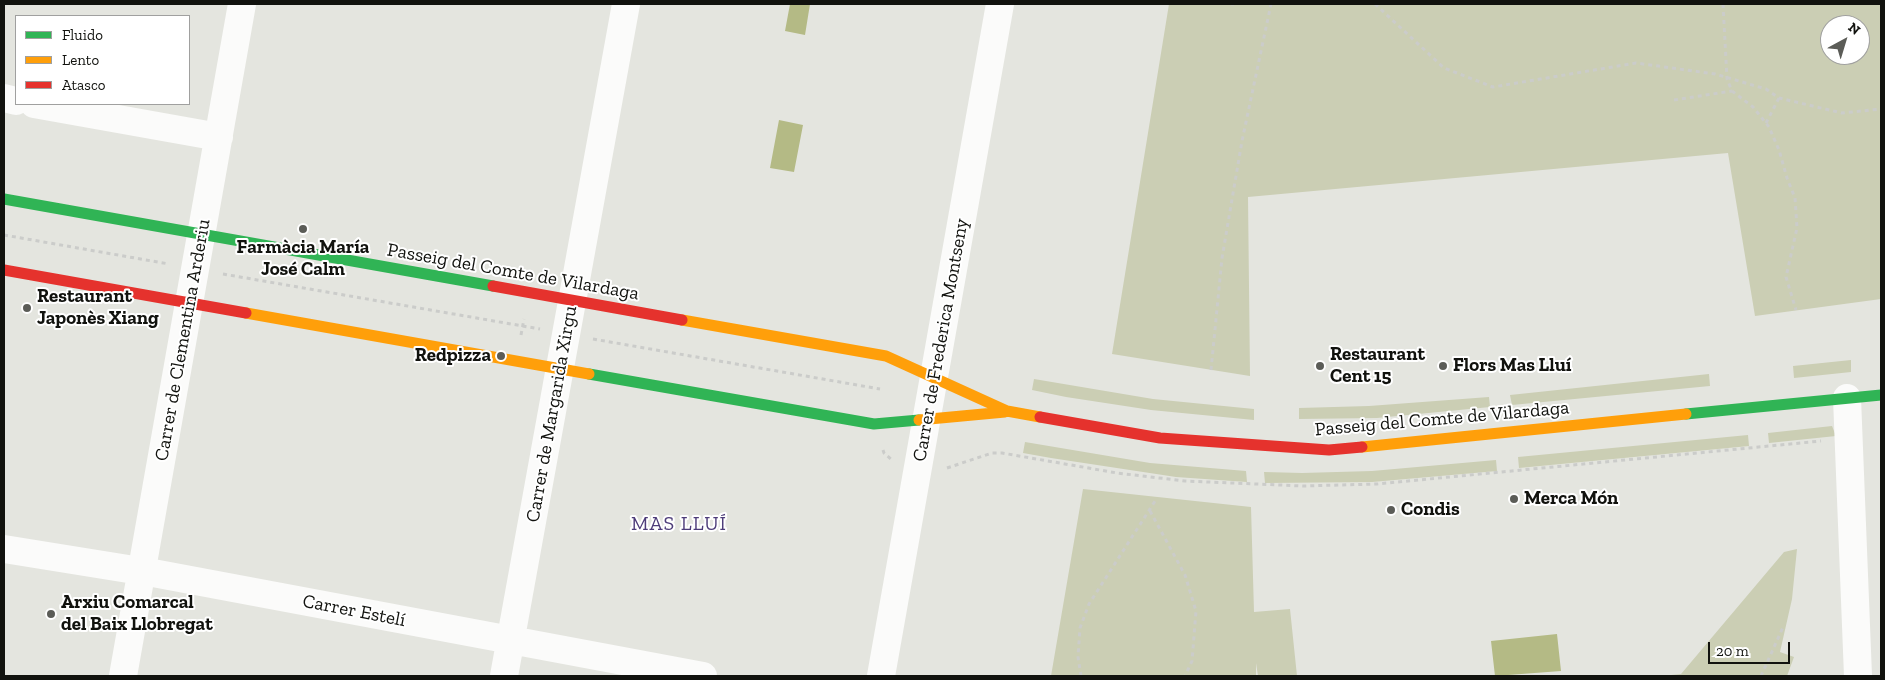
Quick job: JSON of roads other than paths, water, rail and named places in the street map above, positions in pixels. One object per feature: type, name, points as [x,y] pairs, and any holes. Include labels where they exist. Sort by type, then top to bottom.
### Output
[{"type":"street","name":"Carrer de Clementina Arderiu","points":[[123,676],[242,4]]},
{"type":"street","name":"Carrer de Margarida Xirgu","points":[[504,676],[626,4]]},
{"type":"street","name":"Carrer de Frederica Montseny","points":[[881,676],[1000,4]]},
{"type":"street","points":[[40,105],[219,137]]},
{"type":"street","name":"Passeig del Comte de Vilardaga","points":[[4,199],[886,356],[1007,411],[1160,438],[1329,450],[1881,395]]},
{"type":"street","name":"Passeig del Comte de Vilardaga","points":[[4,270],[874,424],[1007,411]]},
{"type":"street","points":[[1847,398],[1858,676]]},
{"type":"street","name":"Carrer Estelí","points":[[4,549],[142,571],[703,676]]},
{"type":"place","name":"Farmàcia María José Calm","points":[[303,229]]},
{"type":"place","name":"Restaurant Japonès Xiang","points":[[27,308]]},
{"type":"place","name":"Redpizza","points":[[501,356]]},
{"type":"place","name":"Restaurant Cent 15","points":[[1320,366]]},
{"type":"place","name":"Flors Mas Lluí","points":[[1443,366]]},
{"type":"place","name":"Merca Món","points":[[1514,499]]},
{"type":"place","name":"Condis","points":[[1391,510]]},
{"type":"place","name":"Arxiu Comarcal del Baix Llobregat","points":[[51,614]]},
{"type":"district","name":"MAS LLUÍ","points":[[679,524]]}]
